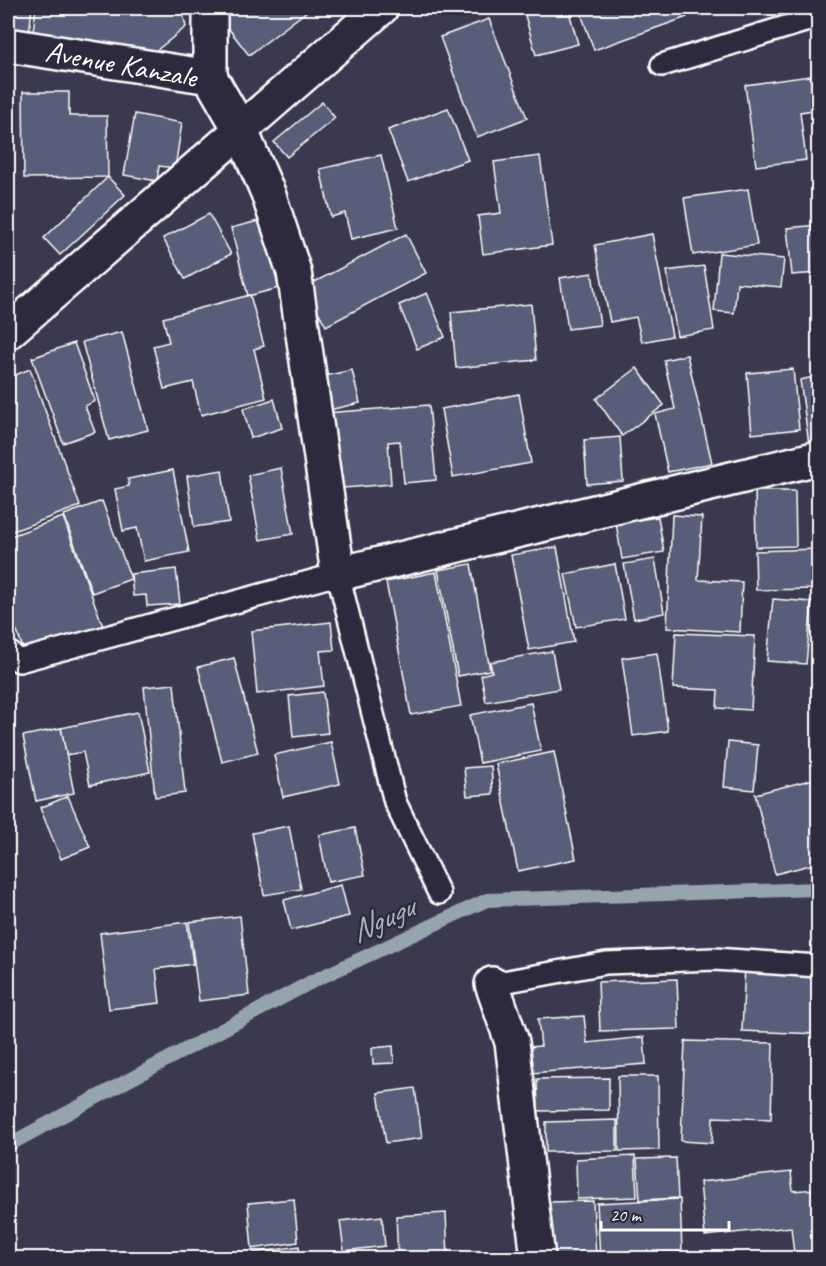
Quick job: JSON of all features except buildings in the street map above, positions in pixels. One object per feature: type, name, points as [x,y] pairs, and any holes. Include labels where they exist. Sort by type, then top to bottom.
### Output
[{"type":"street","points":[[210,8],[210,77]]},
{"type":"street","points":[[8,332],[381,8]]},
{"type":"street","name":"Avenue Kanzale","points":[[8,45],[210,77],[241,130],[268,193],[294,272],[338,574]]},
{"type":"street","points":[[338,574],[819,458]]},
{"type":"street","points":[[492,984],[512,1042],[538,1258]]},
{"type":"lane","points":[[662,65],[819,17]]},
{"type":"lane","points":[[8,651],[19,661],[338,574],[395,802],[439,892]]},
{"type":"lane","points":[[492,984],[606,963],[714,959],[819,966]]},
{"type":"waterway","name":"Ngugu","points":[[8,1145],[313,981],[487,900],[818,889]]}]
